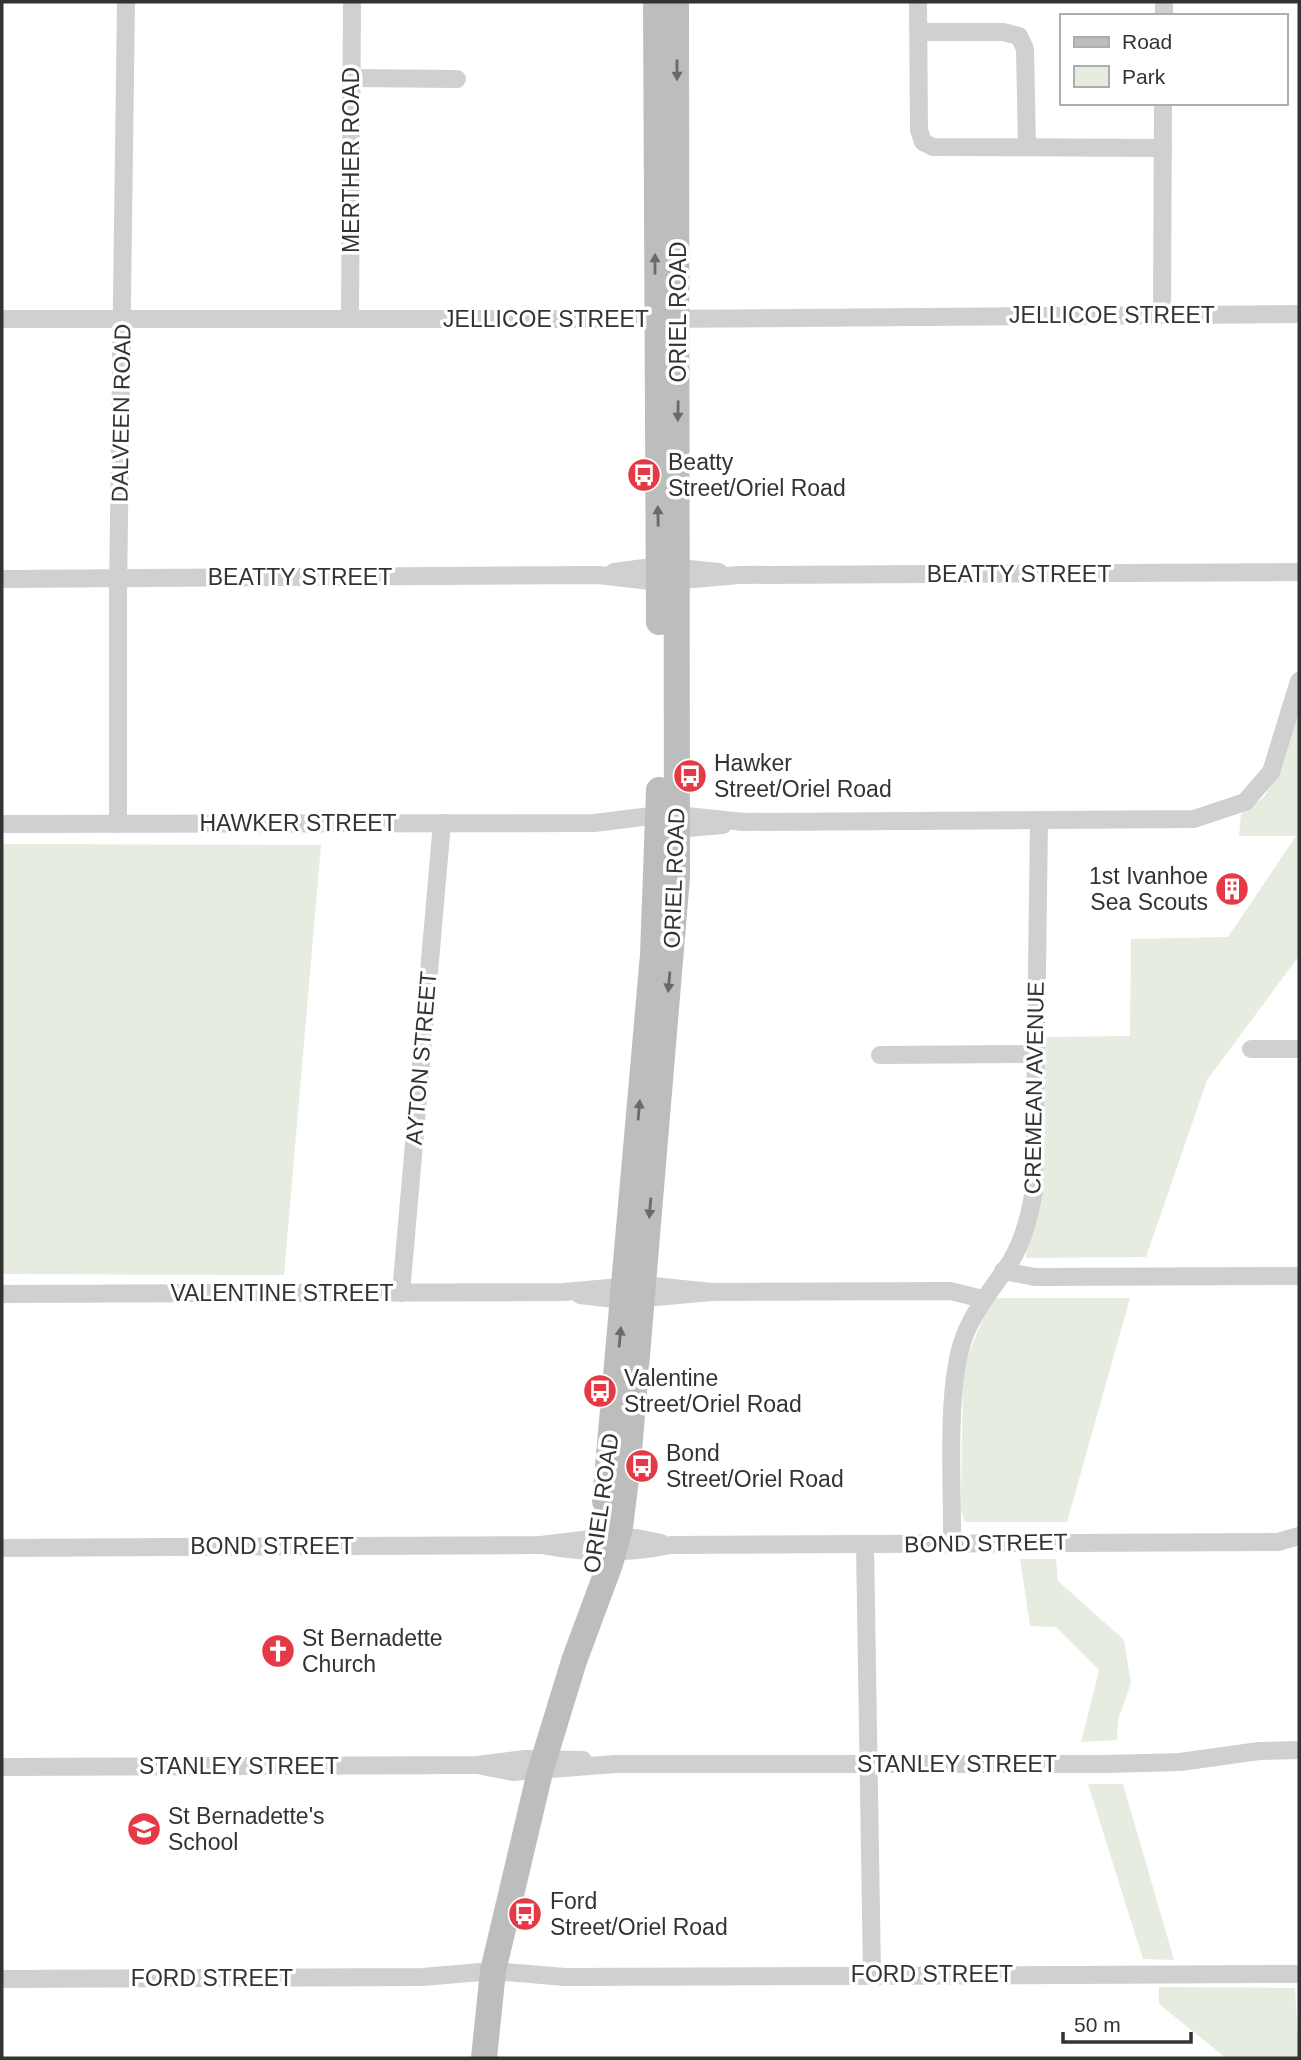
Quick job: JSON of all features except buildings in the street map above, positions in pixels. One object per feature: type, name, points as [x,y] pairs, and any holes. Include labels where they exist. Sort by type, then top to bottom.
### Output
[{"type":"main road","name":"ORIEL ROAD","points":[[484,2058],[492,1977],[542,1765],[607,1545],[609,1469],[633,1292],[653,955],[668,823],[667,319],[656,2]]},
{"type":"main road","name":"ORIEL ROAD","points":[[667,319],[676,2]]},
{"type":"street","name":"DALVEEN ROAD","points":[[118,824],[118,578],[126,2]]},
{"type":"street","name":"MERTHER ROAD","points":[[350,318],[352,2]]},
{"type":"street","points":[[918,2],[919,130],[923,142],[933,147],[1163,148]]},
{"type":"street","points":[[919,32],[1003,32],[1019,36],[1025,49],[1027,146]]},
{"type":"street","points":[[352,78],[457,79]]},
{"type":"street","points":[[1162,314],[1163,105]]},
{"type":"street","name":"JELLICOE STREET","points":[[2,319],[667,319],[1299,314]]},
{"type":"street","name":"BEATTY STREET","points":[[2,579],[1299,572]]},
{"type":"street","name":"HAWKER STREET","points":[[2,824],[1039,822],[1194,819],[1245,802],[1271,772],[1299,681]]},
{"type":"street","name":"CREMEAN AVENUE","points":[[952,1544],[956,1366],[967,1330],[983,1299],[1020,1242],[1032,1198],[1039,822]]},
{"type":"street","name":"AYTON STREET","points":[[401,1293],[442,823]]},
{"type":"street","points":[[1251,1049],[1299,1049]]},
{"type":"street","points":[[880,1055],[1036,1054]]},
{"type":"street","points":[[1003,1271],[1035,1277],[1299,1276]]},
{"type":"street","name":"VALENTINE STREET","points":[[2,1294],[950,1291],[983,1299]]},
{"type":"street","name":"BOND STREET","points":[[2,1548],[607,1545],[646,1550],[671,1545],[1278,1542],[1299,1536]]},
{"type":"street","points":[[865,1545],[872,1974]]},
{"type":"street","name":"STANLEY STREET","points":[[2,1767],[1180,1762],[1259,1751],[1299,1750]]},
{"type":"street","name":"FORD STREET","points":[[2,1979],[1299,1974]]},
{"type":"green space","points":[[1299,705],[1299,956],[1207,1080],[1146,1257],[1026,1258],[1043,1037],[1130,1036],[1131,939],[1228,937],[1296,836],[1239,836],[1241,814],[1264,797],[1279,770]]},
{"type":"green space","points":[[2,844],[321,845],[284,1275],[2,1274]]},
{"type":"green space","points":[[996,1298],[1130,1298],[1067,1522],[965,1522],[961,1510],[963,1367],[985,1314]]},
{"type":"green space","points":[[1020,1559],[1056,1559],[1058,1581],[1124,1640],[1131,1683],[1118,1720],[1117,1740],[1081,1742],[1099,1670],[1056,1627],[1030,1626]]},
{"type":"green space","points":[[1088,1784],[1123,1784],[1174,1960],[1143,1959]]},
{"type":"green space","points":[[1159,1987],[1295,1988],[1299,2058],[1226,2058],[1159,2004]]},
{"type":"place","name":"Beatty Street/Oriel Road","points":[[644,475]]},
{"type":"place","name":"Hawker Street/Oriel Road","points":[[690,776]]},
{"type":"place","name":"1st Ivanhoe Sea Scouts","points":[[1232,889]]},
{"type":"place","name":"Valentine Street/Oriel Road","points":[[600,1391]]},
{"type":"place","name":"Bond Street/Oriel Road","points":[[642,1466]]},
{"type":"place","name":"St Bernadette Church","points":[[278,1651]]},
{"type":"place","name":"St Bernadette's School","points":[[144,1829]]},
{"type":"place","name":"Ford Street/Oriel Road","points":[[525,1914]]}]
